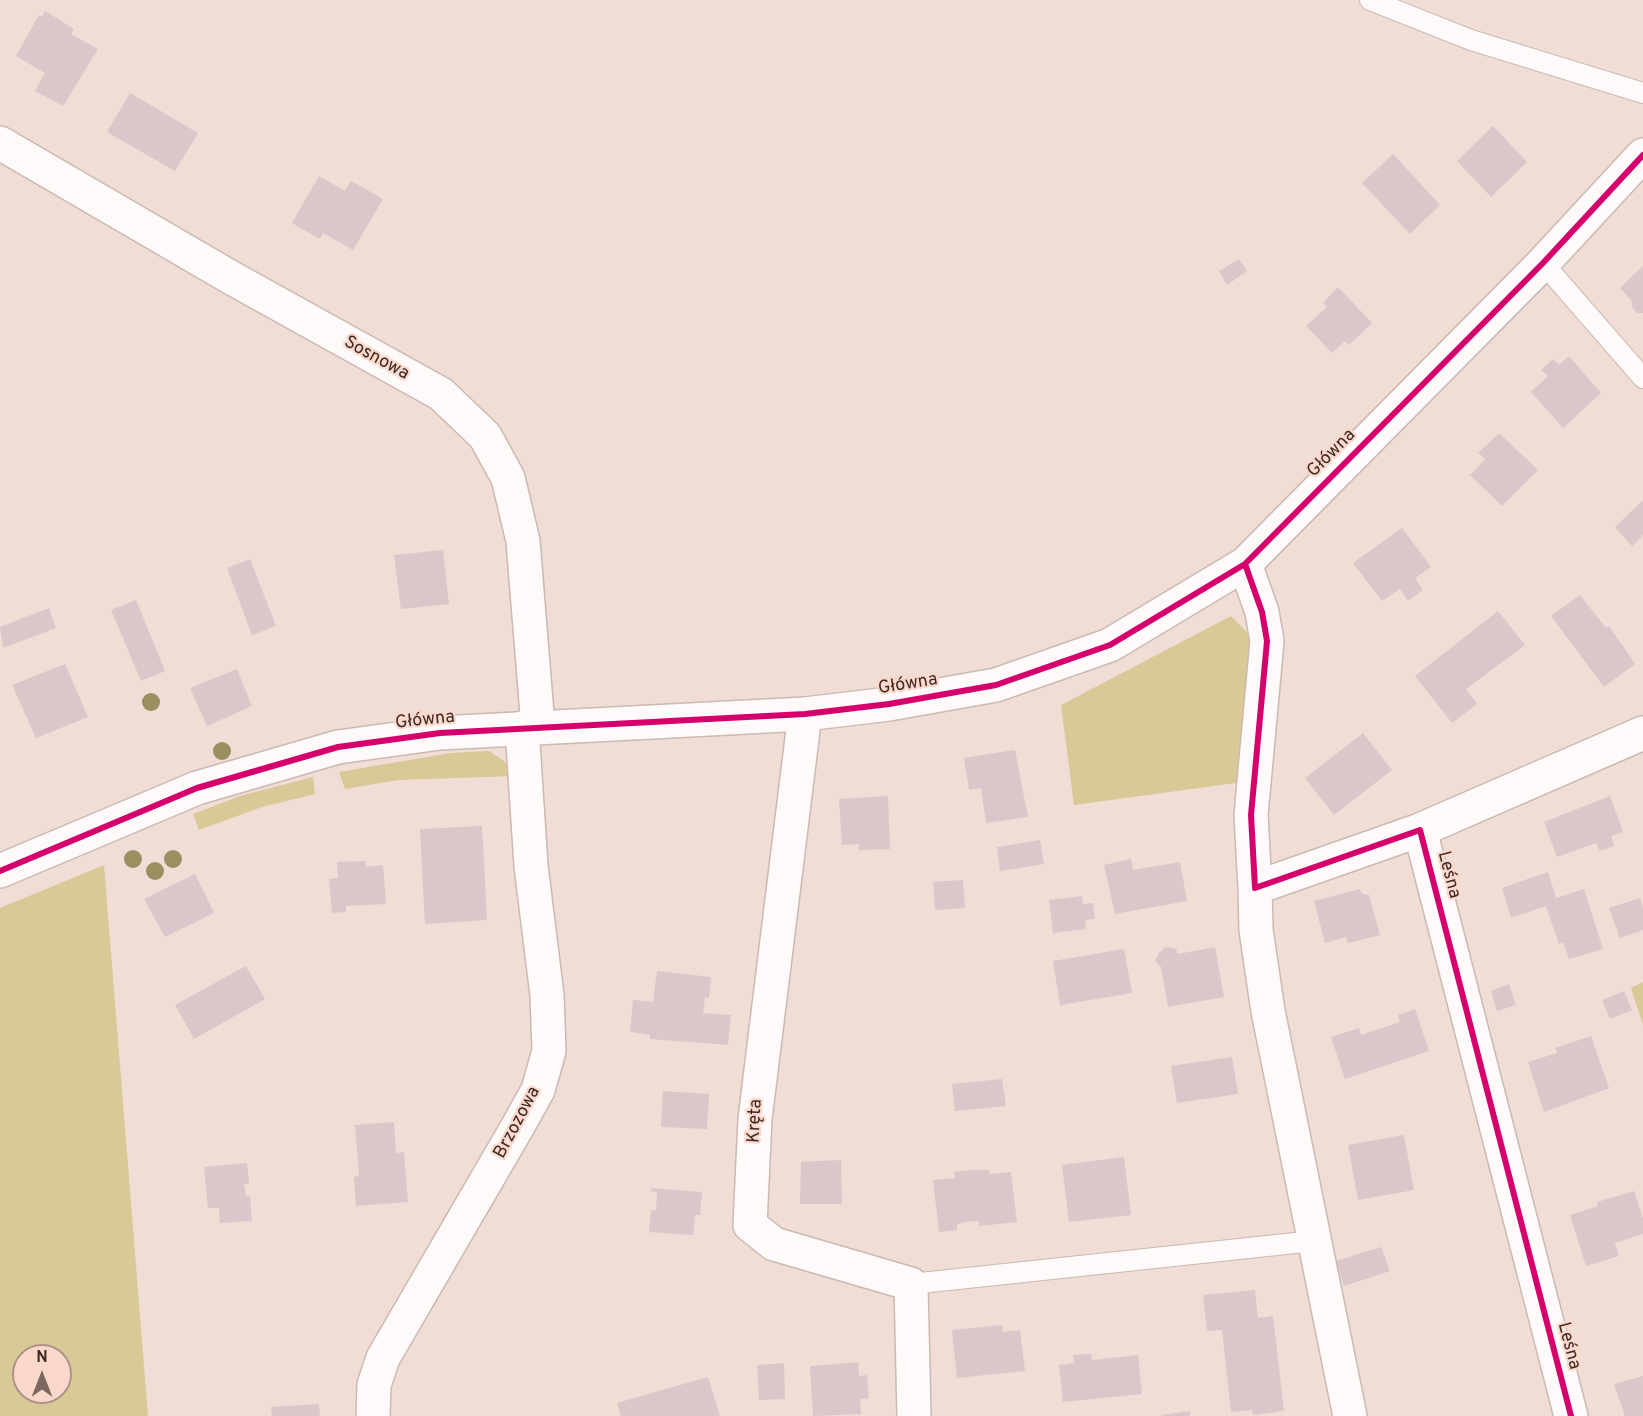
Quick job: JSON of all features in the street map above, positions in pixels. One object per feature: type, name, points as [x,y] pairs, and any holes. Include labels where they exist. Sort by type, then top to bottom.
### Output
[{"type":"street","name":"Sosnowa","points":[[0,143],[220,272],[441,394],[485,436],[508,478],[523,541],[530,727]]},
{"type":"street","name":"Główna","points":[[0,871],[197,788],[338,747],[440,733],[806,714],[889,704],[996,686],[1110,645],[1245,564],[1543,263],[1643,155]]},
{"type":"street","points":[[1245,564],[1262,612],[1267,641],[1251,815],[1256,930],[1268,1011],[1350,1416]]},
{"type":"street","name":"Kręta","points":[[806,714],[762,1052],[755,1119],[750,1225],[774,1244],[911,1284]]},
{"type":"street","name":"Brzozowa","points":[[374,1416],[374,1385],[383,1358],[538,1090],[549,1051],[548,995],[531,866],[530,727]]},
{"type":"street","name":"Leśna","points":[[1255,888],[1420,830],[1643,733]]},
{"type":"street","name":"Leśna","points":[[1420,830],[1570,1416]]},
{"type":"street","points":[[911,1284],[914,1416]]},
{"type":"lane","points":[[1370,0],[1471,40],[1643,93]]},
{"type":"lane","points":[[1543,263],[1643,378]]},
{"type":"lane","points":[[911,1284],[1314,1241]]},
{"type":"shaded area","points":[[1231,616],[1250,635],[1243,782],[1074,805],[1061,705]]},
{"type":"shaded area","points":[[489,751],[504,761],[515,776],[398,780],[345,789],[339,772],[451,753]]},
{"type":"shaded area","points":[[313,777],[315,794],[262,807],[199,830],[193,814],[240,796]]},
{"type":"shaded area","points":[[104,865],[148,1416],[0,1416],[0,908]]},
{"type":"shaded area","points":[[1643,982],[1643,1025],[1631,988]]},
{"type":"building","points":[[45,11],[74,29],[71,34],[98,49],[63,106],[35,91],[45,73],[16,56],[39,15],[42,17]]},
{"type":"building","points":[[130,93],[198,133],[175,171],[107,132]]},
{"type":"building","points":[[1493,126],[1527,162],[1491,197],[1457,161]]},
{"type":"building","points":[[1393,154],[1440,205],[1410,234],[1362,183]]},
{"type":"building","points":[[319,176],[345,191],[351,181],[383,199],[353,250],[323,233],[320,239],[292,223]]},
{"type":"building","points":[[1239,259],[1247,271],[1227,285],[1219,271]]},
{"type":"building","points":[[1643,266],[1643,313],[1637,313],[1632,307],[1632,301],[1620,288]]},
{"type":"building","points":[[1338,287],[1372,323],[1349,345],[1345,341],[1332,353],[1306,326],[1327,307],[1323,303]]},
{"type":"building","points":[[1569,356],[1601,393],[1563,428],[1531,392],[1548,376],[1541,370],[1553,359],[1559,365]]},
{"type":"building","points":[[1499,433],[1538,470],[1502,506],[1470,475],[1485,459],[1478,453]]},
{"type":"building","points":[[1643,500],[1643,535],[1632,546],[1615,527]]},
{"type":"building","points":[[1402,528],[1431,567],[1415,578],[1423,590],[1408,601],[1400,589],[1382,601],[1353,563]]},
{"type":"building","points":[[443,550],[449,604],[401,609],[394,555]]},
{"type":"building","points":[[250,559],[276,626],[252,635],[227,568]]},
{"type":"building","points":[[1580,595],[1606,628],[1609,626],[1635,664],[1604,687],[1551,616]]},
{"type":"building","points":[[136,600],[165,671],[141,681],[111,610]]},
{"type":"building","points":[[49,608],[56,628],[3,648],[0,627]]},
{"type":"building","points":[[1498,611],[1525,645],[1466,689],[1477,704],[1452,723],[1415,676]]},
{"type":"building","points":[[65,664],[88,717],[36,738],[12,685]]},
{"type":"building","points":[[237,669],[252,706],[207,726],[190,688]]},
{"type":"building","points":[[1363,733],[1392,770],[1334,815],[1305,778]]},
{"type":"building","points":[[1015,750],[1028,817],[986,823],[981,788],[969,790],[964,758]]},
{"type":"building","points":[[888,796],[890,849],[859,850],[859,844],[842,845],[839,799]]},
{"type":"building","points":[[1610,796],[1623,832],[1611,836],[1614,846],[1600,851],[1596,843],[1557,857],[1544,822]]},
{"type":"building","points":[[482,826],[487,920],[425,924],[420,829]]},
{"type":"building","points":[[1040,840],[1044,864],[1000,871],[997,847]]},
{"type":"building","points":[[1131,859],[1133,870],[1180,862],[1187,901],[1115,914],[1104,865]]},
{"type":"building","points":[[366,861],[366,867],[383,865],[386,904],[346,906],[346,912],[332,913],[329,879],[338,878],[337,862]]},
{"type":"building","points":[[1548,872],[1556,898],[1584,889],[1603,949],[1569,959],[1563,942],[1559,944],[1546,906],[1511,918],[1502,888]]},
{"type":"building","points":[[195,874],[214,913],[165,937],[144,899]]},
{"type":"building","points":[[963,880],[965,908],[935,910],[933,882]]},
{"type":"building","points":[[1360,889],[1361,893],[1369,895],[1380,935],[1348,943],[1346,937],[1325,943],[1314,901]]},
{"type":"building","points":[[1082,896],[1083,904],[1093,903],[1095,919],[1085,920],[1086,929],[1053,933],[1049,900]]},
{"type":"building","points":[[1640,898],[1643,908],[1643,930],[1620,938],[1609,908]]},
{"type":"building","points":[[1166,947],[1176,949],[1178,954],[1215,947],[1224,997],[1168,1007],[1161,967],[1155,961]]},
{"type":"building","points":[[1124,949],[1132,993],[1060,1005],[1053,961]]},
{"type":"building","points":[[246,966],[265,999],[194,1039],[175,1005]]},
{"type":"building","points":[[657,971],[711,977],[709,998],[705,997],[703,1013],[731,1015],[728,1045],[650,1039],[650,1035],[630,1032],[633,1000],[653,1002]]},
{"type":"building","points":[[1509,984],[1516,1005],[1497,1011],[1491,991]]},
{"type":"building","points":[[1624,991],[1632,1010],[1610,1019],[1602,1000]]},
{"type":"building","points":[[1415,1009],[1429,1051],[1345,1079],[1331,1037],[1359,1028],[1361,1035],[1400,1022],[1398,1015]]},
{"type":"building","points":[[1591,1036],[1609,1088],[1544,1112],[1528,1062],[1557,1053],[1555,1048]]},
{"type":"building","points":[[1232,1057],[1238,1094],[1177,1103],[1171,1066]]},
{"type":"building","points":[[1002,1079],[1006,1106],[955,1111],[952,1084]]},
{"type":"building","points":[[663,1091],[709,1094],[707,1129],[661,1127]]},
{"type":"building","points":[[394,1122],[396,1153],[404,1152],[408,1202],[356,1206],[354,1177],[359,1176],[355,1125]]},
{"type":"building","points":[[1404,1135],[1414,1190],[1358,1200],[1348,1145]]},
{"type":"building","points":[[1124,1157],[1131,1215],[1069,1222],[1062,1165]]},
{"type":"building","points":[[841,1160],[842,1204],[800,1204],[801,1162]]},
{"type":"building","points":[[247,1163],[249,1184],[244,1184],[246,1196],[250,1196],[252,1221],[220,1223],[219,1208],[208,1208],[204,1167]]},
{"type":"building","points":[[989,1170],[989,1174],[1011,1172],[1017,1222],[979,1226],[979,1221],[965,1222],[957,1224],[957,1230],[939,1232],[933,1180],[955,1178],[954,1172]]},
{"type":"building","points":[[651,1188],[702,1192],[700,1215],[695,1215],[693,1235],[649,1232],[651,1210],[656,1210],[657,1192],[651,1191]]},
{"type":"building","points":[[1634,1191],[1643,1218],[1643,1234],[1615,1243],[1619,1256],[1586,1266],[1570,1215],[1598,1206],[1597,1202]]},
{"type":"building","points":[[1381,1247],[1390,1271],[1344,1286],[1336,1261]]},
{"type":"building","points":[[1255,1290],[1258,1318],[1273,1316],[1284,1411],[1253,1415],[1252,1410],[1231,1412],[1222,1330],[1207,1331],[1203,1295]]},
{"type":"building","points":[[1002,1325],[1003,1332],[1020,1330],[1025,1371],[957,1378],[952,1330]]},
{"type":"building","points":[[1091,1354],[1092,1360],[1138,1355],[1142,1394],[1063,1402],[1059,1365],[1074,1363],[1073,1355]]},
{"type":"building","points":[[858,1362],[859,1376],[867,1375],[869,1398],[860,1399],[861,1414],[813,1416],[810,1366]]},
{"type":"building","points":[[784,1363],[785,1399],[759,1400],[757,1365]]},
{"type":"building","points":[[1643,1376],[1643,1416],[1625,1416],[1614,1384]]},
{"type":"building","points":[[708,1377],[720,1416],[621,1416],[617,1403]]},
{"type":"building","points":[[319,1404],[320,1416],[272,1416],[271,1407]]},
{"type":"building","points":[[1190,1411],[1190,1416],[1162,1416],[1162,1415]]},
{"type":"cycle path","points":[[0,871],[197,788],[338,747],[440,733],[805,714],[889,704],[996,685],[1110,645],[1245,564],[1543,263],[1643,155]]},
{"type":"cycle path","points":[[1245,564],[1262,612],[1267,641],[1251,815],[1255,888],[1420,830],[1571,1416]]}]
